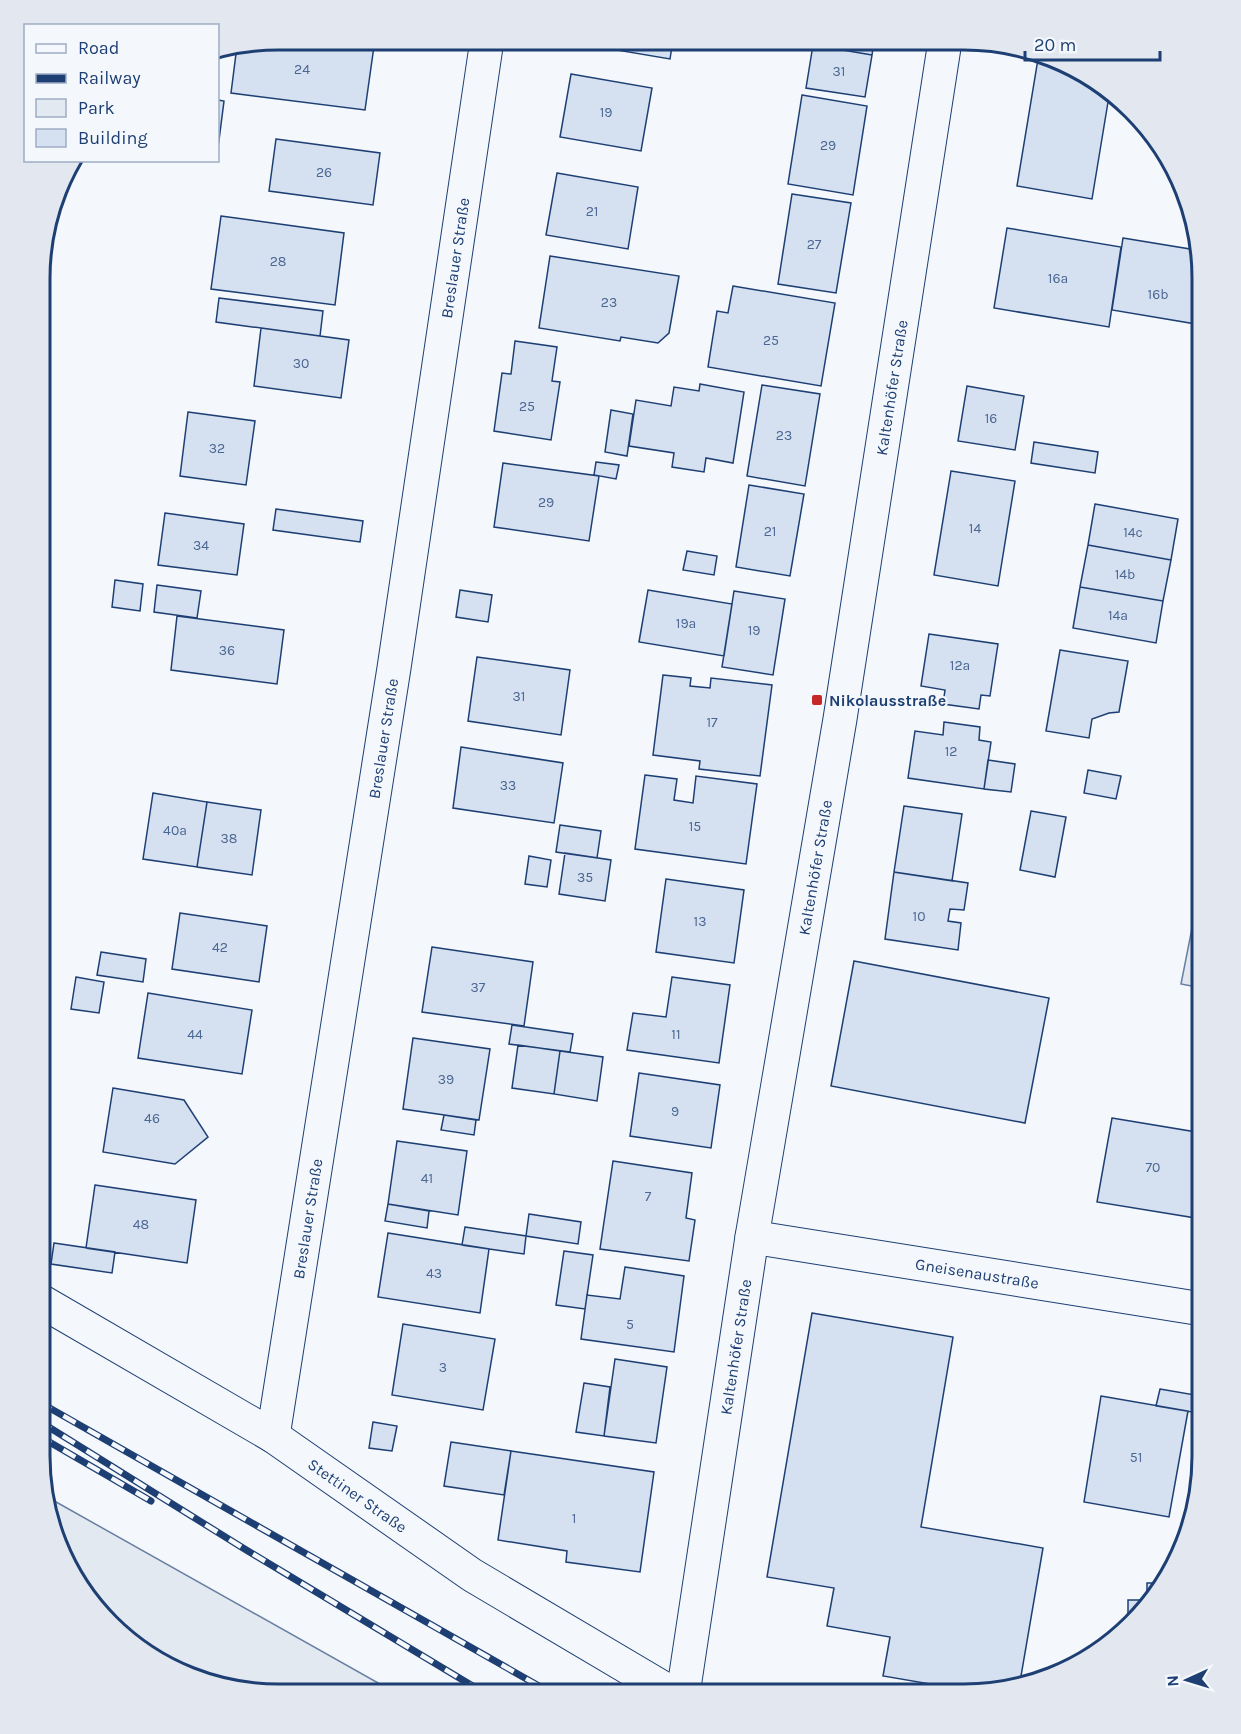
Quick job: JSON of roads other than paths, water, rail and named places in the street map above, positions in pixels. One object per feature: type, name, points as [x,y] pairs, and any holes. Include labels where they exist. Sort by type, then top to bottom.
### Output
[{"type":"street","name":"Breslauer Straße","points":[[273,1436],[390,691],[486,50]]},
{"type":"street","name":"Kaltenhöfer Straße","points":[[685,1684],[752,1237],[842,708],[944,50]]},
{"type":"street","name":"Gneisenaustraße","points":[[752,1237],[1192,1307]]},
{"type":"street","name":"Stettiner Straße","points":[[50,1306],[273,1436],[472,1575],[656,1684]]},
{"type":"railway","points":[[50,1408],[535,1684]]},
{"type":"railway","points":[[50,1428],[243,1548],[469,1684]]},
{"type":"railway","points":[[50,1442],[151,1501]]},
{"type":"place","name":"Nikolausstraße","points":[[817,700]]}]
